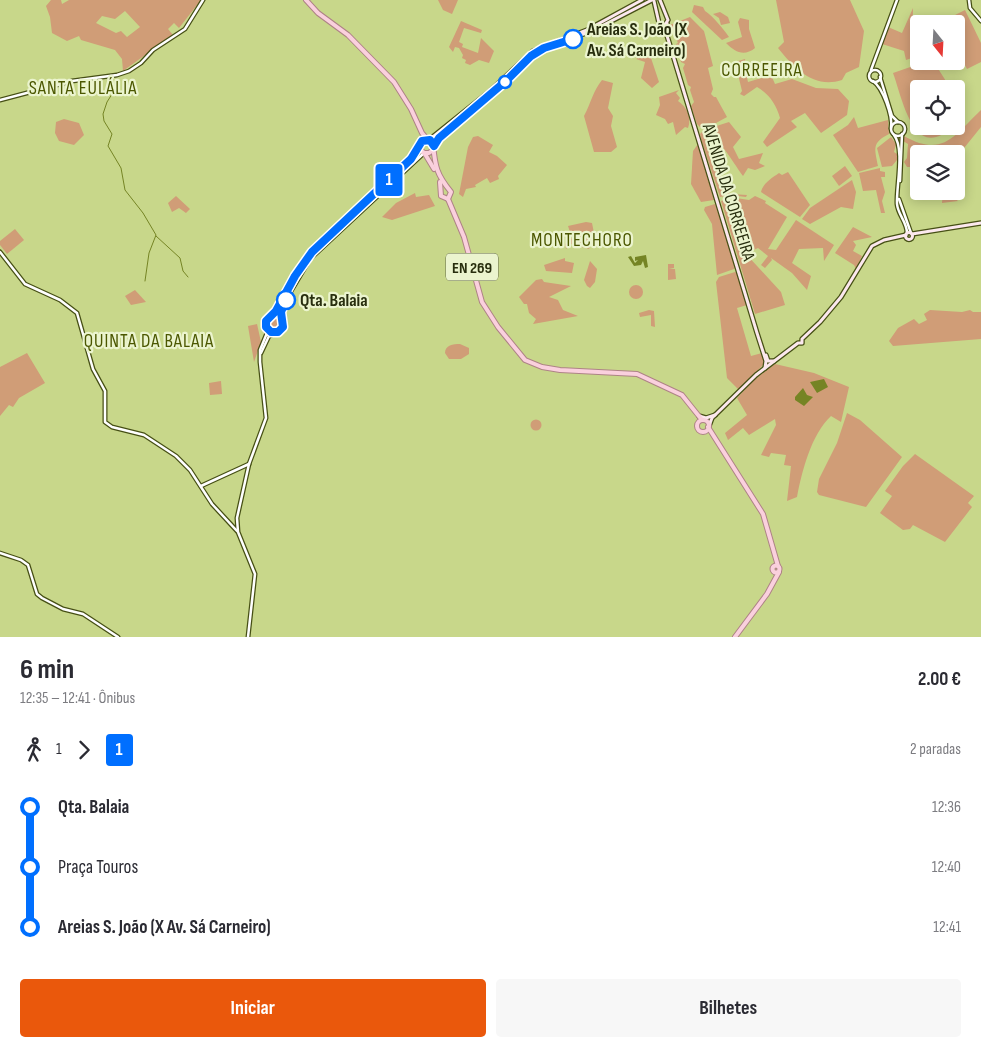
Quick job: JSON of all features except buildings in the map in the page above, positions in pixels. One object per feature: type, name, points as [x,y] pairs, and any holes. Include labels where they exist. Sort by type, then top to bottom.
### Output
[{"type":"main road","name":"EN 269","points":[[306,0],[318,13],[339,27],[362,49],[388,76],[411,109],[422,133],[434,148],[435,164],[446,188],[451,192],[448,199],[466,243],[482,302],[498,327],[524,360],[542,367],[560,370],[637,374],[677,391],[690,402],[695,412],[709,427],[718,445]]},
{"type":"main road","points":[[420,145],[429,140],[489,92],[533,52],[587,30],[642,0]]},
{"type":"main road","points":[[655,0],[659,19],[666,17]]},
{"type":"main road","points":[[655,0],[668,23],[662,26]]},
{"type":"main road","points":[[424,153],[434,148],[439,138],[507,80],[531,56],[544,48],[592,31],[655,0]]},
{"type":"main road","name":"AVENIDA DA CORREEIRA","points":[[659,19],[665,29],[766,361],[764,368]]},
{"type":"main road","name":"AVENIDA DA CORREEIRA","points":[[668,23],[666,28],[767,358],[774,361]]},
{"type":"main road","name":"EN 269","points":[[411,109],[420,145],[430,160],[441,185],[442,198],[448,199]]},
{"type":"main road","points":[[441,191],[446,188]]},
{"type":"main road","points":[[703,432],[709,427],[716,415],[764,368],[798,343],[799,339],[802,340],[820,322],[841,297],[872,246],[884,240],[981,223]]},
{"type":"main road","points":[[695,412],[697,425]]},
{"type":"main road","points":[[699,416],[706,418],[716,415]]},
{"type":"main road","points":[[697,425],[703,420],[716,415]]},
{"type":"main road","name":"EN 269","points":[[697,425],[698,430],[711,436],[718,445],[759,506],[770,534],[774,555],[776,569],[767,594],[736,637]]},
{"type":"street","points":[[0,100],[72,81],[117,75],[141,63],[153,50],[186,29],[203,0]]},
{"type":"street","points":[[898,0],[872,70],[868,76],[880,88],[899,149],[897,206],[906,222],[909,235]]},
{"type":"street","points":[[969,0],[972,10],[981,22]]},
{"type":"street","points":[[874,63],[891,114],[904,127],[902,134],[899,200],[909,235]]},
{"type":"street","points":[[872,70],[877,70]]},
{"type":"street","points":[[873,81],[878,81],[880,77]]},
{"type":"street","points":[[891,128],[894,123],[898,122]]},
{"type":"street","points":[[894,136],[902,134]]},
{"type":"street","points":[[248,637],[255,574],[238,532],[237,513],[249,464],[266,418],[260,357],[266,321],[276,311],[295,276],[312,252],[407,163],[420,145]]},
{"type":"street","points":[[260,357],[268,337],[282,329],[283,305],[310,259],[424,153]]},
{"type":"street","points":[[415,160],[422,157],[430,160]]},
{"type":"street","points":[[0,252],[25,284],[60,300],[74,310],[93,369],[105,391],[105,422],[112,427],[144,435],[152,439],[187,466],[212,504],[238,532]]},
{"type":"street","points":[[270,316],[278,316],[282,319]]},
{"type":"street","points":[[266,327],[271,332],[276,333]]},
{"type":"street","points":[[201,486],[249,464]]},
{"type":"street","points":[[0,553],[21,560],[28,565],[37,594],[42,598],[63,609],[83,614],[118,637]]},
{"type":"shaded area","points":[[51,0],[61,0],[62,4],[69,0],[201,0],[179,28],[174,23],[168,29],[173,35],[123,71],[122,59],[115,50],[81,40],[79,36],[67,41],[52,33],[50,17],[46,6]],"holes":[[[125,11],[140,27],[127,37],[121,31],[116,33],[96,23],[102,16],[115,19]]]},
{"type":"shaded area","points":[[438,0],[458,0],[452,14],[443,10]]},
{"type":"shaded area","points":[[776,0],[850,0],[864,31],[859,67],[846,73],[842,80],[832,82],[814,79],[798,70],[778,48],[784,42]]},
{"type":"shaded area","points":[[694,5],[703,7],[729,37],[722,40],[692,12]]},
{"type":"shaded area","points":[[913,8],[913,15],[910,15],[910,59],[906,60],[904,51],[882,44],[888,27],[902,33]]},
{"type":"shaded area","points":[[965,10],[981,43],[981,62],[967,69],[965,65],[965,15],[955,15]]},
{"type":"shaded area","points":[[720,12],[728,17],[730,23],[721,25],[719,18],[713,14]]},
{"type":"shaded area","points":[[690,17],[704,31],[713,66],[708,68],[713,89],[711,94],[716,97],[727,117],[716,123],[700,127],[697,124],[691,106],[694,102],[690,90],[691,87],[688,85],[683,68],[685,64],[681,62],[676,44],[678,43],[670,25]]},
{"type":"shaded area","points":[[740,18],[749,20],[749,29],[755,48],[743,53],[736,51],[726,43],[742,37],[738,22]]},
{"type":"shaded area","points":[[461,21],[482,30],[481,33],[464,28],[459,42],[463,44],[462,47],[478,53],[481,38],[494,51],[489,63],[479,60],[470,65],[465,63],[466,60],[462,58],[463,55],[459,48],[455,47],[453,52],[449,47]]},
{"type":"shaded area","points":[[649,52],[659,82],[652,88],[641,78],[645,62],[636,59]]},
{"type":"shaded area","points":[[745,59],[746,64],[744,65],[748,82],[771,75],[775,84],[792,79],[816,88],[838,89],[849,101],[847,115],[821,133],[805,113],[791,121],[797,127],[767,147],[763,142],[780,118],[772,100],[757,87],[744,96],[740,94],[742,91],[735,62]]},
{"type":"shaded area","points":[[910,67],[910,70],[939,70],[945,80],[910,80],[910,120],[893,73]]},
{"type":"shaded area","points":[[602,80],[613,83],[608,108],[613,116],[611,126],[617,147],[611,152],[594,152],[584,116],[596,88]]},
{"type":"shaded area","points":[[679,90],[676,93],[680,98],[678,101],[686,110],[689,124],[688,128],[685,127],[676,135],[673,122],[668,124],[665,119],[656,115],[660,105],[659,97]]},
{"type":"shaded area","points":[[981,110],[981,127],[965,147],[965,145],[929,145],[947,141],[955,135],[965,135],[965,126]]},
{"type":"shaded area","points":[[854,117],[858,128],[888,120],[889,134],[879,140],[876,147],[878,166],[858,172],[833,135],[848,125]]},
{"type":"shaded area","points":[[64,119],[79,123],[84,135],[74,145],[59,141],[55,133],[56,122]]},
{"type":"shaded area","points":[[729,122],[741,137],[733,147],[739,159],[763,153],[759,163],[765,166],[755,170],[748,168],[743,176],[722,146],[719,144],[710,148],[726,190],[731,194],[747,195],[746,197],[730,195],[720,197],[701,139],[700,134],[704,130]]},
{"type":"shaded area","points":[[923,135],[941,135],[936,137]]},
{"type":"shaded area","points":[[478,136],[493,145],[489,152],[507,165],[498,176],[499,179],[490,183],[487,178],[475,185],[476,187],[466,189],[463,197],[459,194],[468,147],[473,137]]},
{"type":"shaded area","points":[[904,136],[929,145],[910,145],[910,167],[907,167],[904,162],[907,158],[908,144],[903,141]]},
{"type":"shaded area","points":[[891,137],[896,144],[894,152],[897,154],[897,160],[892,166],[882,167],[877,148]]},
{"type":"shaded area","points":[[698,144],[714,200],[701,202],[691,184],[693,151]]},
{"type":"shaded area","points":[[845,166],[852,176],[839,186],[832,176]]},
{"type":"shaded area","points":[[880,168],[880,171],[885,172],[885,177],[881,177],[885,192],[882,201],[885,213],[881,213],[876,190],[863,191],[859,173]]},
{"type":"shaded area","points":[[788,172],[810,205],[800,217],[761,192],[764,186],[779,173],[782,175]]},
{"type":"shaded area","points":[[852,180],[856,192],[853,209],[841,207],[810,224],[802,219],[810,208]]},
{"type":"shaded area","points":[[415,193],[416,197],[429,195],[435,206],[392,220],[382,217],[396,203]]},
{"type":"shaded area","points":[[176,196],[190,209],[186,213],[179,208],[172,212],[168,203]]},
{"type":"shaded area","points":[[755,196],[766,201],[765,203],[787,217],[768,249],[776,250],[796,220],[834,245],[824,261],[823,248],[799,249],[792,263],[811,276],[807,290],[792,273],[771,258],[772,260],[765,268],[761,265],[768,256],[758,248],[748,251],[741,210],[736,198],[749,200]]},
{"type":"shaded area","points":[[729,199],[737,205],[746,254],[781,292],[785,305],[755,314],[721,201]]},
{"type":"shaded area","points":[[942,200],[958,201],[942,203]]},
{"type":"shaded area","points":[[715,204],[736,266],[734,269],[717,275],[712,224],[704,210],[705,207]]},
{"type":"shaded area","points":[[586,222],[592,223],[594,233],[589,249],[571,244],[566,249],[565,244],[572,238],[568,226]]},
{"type":"shaded area","points":[[853,227],[872,237],[853,241],[856,245],[853,251],[862,256],[856,269],[854,265],[835,253]]},
{"type":"shaded area","points":[[15,229],[24,240],[7,254],[0,245],[0,241]]},
{"type":"shaded area","points":[[646,255],[648,267],[645,268],[643,261],[641,265],[634,266],[628,257],[631,256],[635,263],[638,260],[635,261],[635,257]]},
{"type":"shaded area","points":[[565,258],[565,261],[574,263],[572,273],[546,271],[544,265]]},
{"type":"shaded area","points":[[590,261],[597,269],[595,282],[590,288],[584,280]]},
{"type":"shaded area","points":[[668,264],[674,264],[674,268],[669,269],[675,269],[676,279],[668,280]]},
{"type":"shaded area","points":[[735,272],[738,274],[747,305],[737,308],[751,356],[762,353],[764,361],[763,365],[739,390],[727,378],[716,282],[719,277]]},
{"type":"shaded area","points":[[542,279],[544,282],[571,286],[549,297],[558,300],[563,310],[578,316],[533,324],[536,319],[529,313],[527,304],[524,304],[519,297],[536,280]]},
{"type":"shaded area","points":[[636,285],[641,287],[643,292],[641,297],[636,299],[631,297],[629,292],[631,287]]},
{"type":"shaded area","points":[[135,290],[146,302],[131,305],[125,296]]},
{"type":"shaded area","points":[[649,310],[654,311],[655,327],[651,326],[651,315],[640,317],[639,313]]},
{"type":"shaded area","points":[[930,310],[962,312],[970,310],[981,312],[981,339],[893,346],[889,341],[898,328],[914,319],[919,324],[927,320],[924,314]]},
{"type":"shaded area","points":[[277,318],[280,319],[280,329],[273,330],[270,329],[269,322],[270,319]]},
{"type":"shaded area","points":[[257,324],[261,342],[254,362],[248,326]]},
{"type":"shaded area","points":[[460,344],[469,348],[469,354],[461,359],[449,359],[445,353],[446,348]]},
{"type":"shaded area","points":[[27,353],[45,383],[19,398],[13,407],[9,405],[0,416],[0,367]]},
{"type":"shaded area","points":[[775,364],[814,373],[849,387],[841,422],[831,416],[824,424],[808,454],[797,497],[787,501],[791,466],[784,465],[786,455],[771,453],[769,457],[761,455],[776,425],[775,419],[749,435],[743,428],[728,440],[725,433],[747,415],[737,398],[755,379]]},
{"type":"shaded area","points":[[824,379],[828,387],[817,393],[810,382]]},
{"type":"shaded area","points":[[221,381],[222,394],[210,395],[209,383]]},
{"type":"shaded area","points":[[803,388],[807,395],[813,397],[804,406],[795,400],[795,397]]},
{"type":"shaded area","points":[[847,413],[860,420],[902,457],[866,507],[819,495],[817,492],[819,479],[837,443]]},
{"type":"shaded area","points":[[536,419],[542,425],[536,431],[530,425]]},
{"type":"shaded area","points":[[915,454],[974,496],[968,503],[972,507],[945,542],[913,525],[910,529],[903,530],[880,513],[892,496],[885,491],[903,466]]},
{"type":"waterway","points":[[119,83],[107,102],[103,114],[104,121],[112,134],[108,146],[121,168],[125,190],[143,213],[156,235],[149,253],[145,281]]},
{"type":"waterway","points":[[156,236],[180,258],[183,271],[188,277]]},
{"type":"bus line","name":"1","points":[[286,300],[281,308],[284,323],[281,331],[276,333],[269,331],[266,327],[268,317],[276,311],[295,276],[312,252],[411,159],[422,141],[430,140],[434,146],[439,138],[512,76],[531,56],[544,48],[573,39]]},
{"type":"place","name":"Areias S. João (X Av. Sá Carneiro)","points":[[573,39]]},
{"type":"place","name":"Qta. Balaia","points":[[286,300]]},
{"type":"district","name":"CORREEIRA","points":[[762,69]]},
{"type":"district","name":"SANTA EULÁLIA","points":[[83,87]]},
{"type":"district","name":"MONTECHORO","points":[[582,239]]},
{"type":"district","name":"QUINTA DA BALAIA","points":[[149,340]]}]
